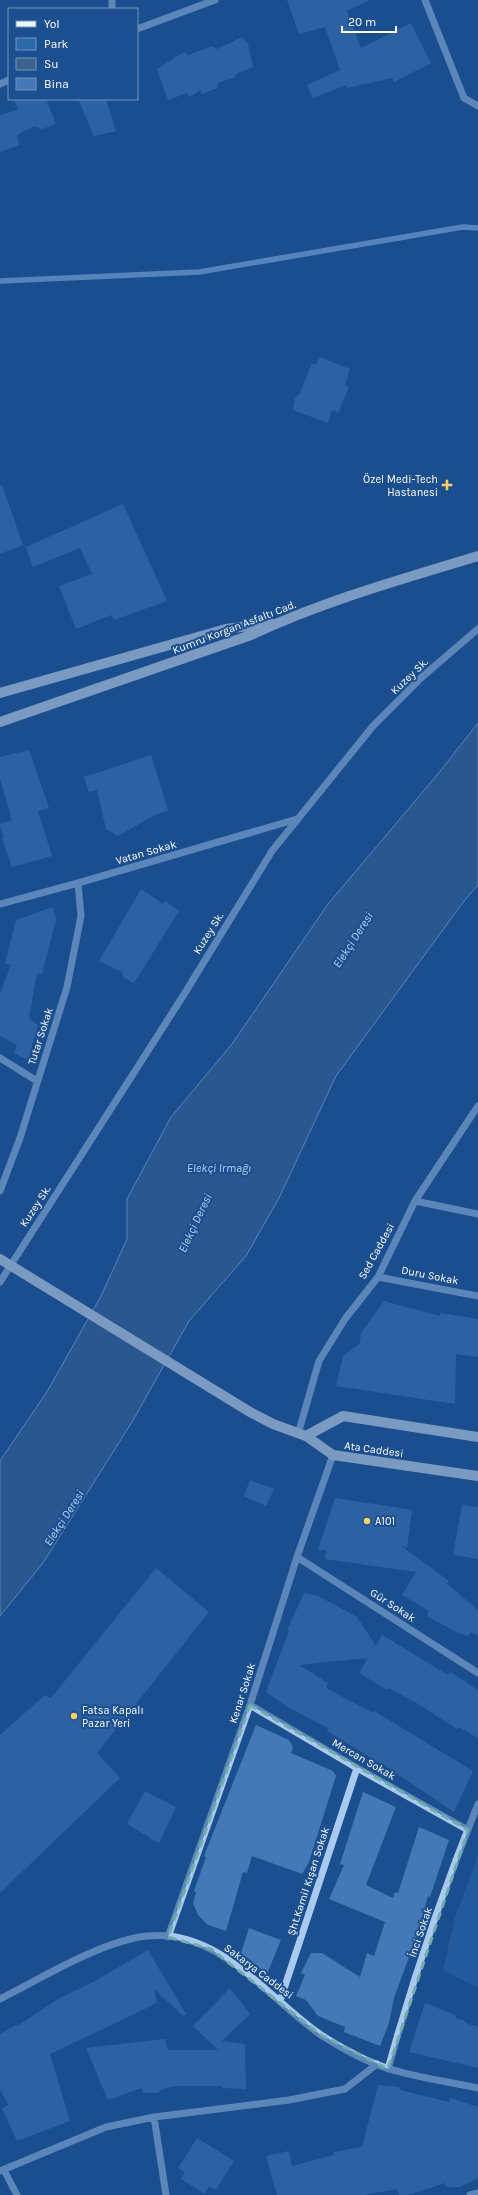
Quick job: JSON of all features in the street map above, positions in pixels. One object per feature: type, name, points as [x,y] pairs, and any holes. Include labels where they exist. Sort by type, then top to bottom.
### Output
[{"type":"main road","name":"Kumru Korgan Asfaltı Cad.","points":[[0,722],[251,635],[280,621],[404,579],[478,556]]},
{"type":"main road","points":[[0,693],[226,629],[280,621]]},
{"type":"main road","name":"Ata Caddesi","points":[[0,1259],[27,1277],[250,1412],[302,1435],[332,1455],[478,1476]]},
{"type":"main road","points":[[302,1435],[343,1416],[478,1437]]},
{"type":"street","points":[[138,29],[215,0]]},
{"type":"street","points":[[425,0],[464,98],[478,106]]},
{"type":"street","name":"Kuzey Sk.","points":[[0,1282],[183,996],[272,850],[373,726],[422,677],[478,629]]},
{"type":"street","name":"Vatan Sokak","points":[[0,904],[78,884],[297,820]]},
{"type":"street","name":"Tutar Sokak","points":[[0,1191],[20,1138],[67,987],[81,916],[78,884]]},
{"type":"street","points":[[0,1058],[37,1081]]},
{"type":"street","name":"Sed Caddesi","points":[[302,1435],[319,1361],[345,1319],[378,1277],[415,1201],[478,1106]]},
{"type":"street","points":[[415,1201],[478,1214]]},
{"type":"street","name":"Duru Sokak","points":[[378,1277],[478,1296]]},
{"type":"street","name":"Kenar Sokak","points":[[168,1937],[250,1705],[297,1557],[332,1455]]},
{"type":"street","name":"Gür Sokak","points":[[297,1557],[478,1672]]},
{"type":"street","name":"Mercan Sokak","points":[[250,1705],[357,1768],[468,1830]]},
{"type":"street","name":"Şht.Kamil Kışan Sokak","points":[[280,2001],[357,1768]]},
{"type":"street","name":"İnci Sokak","points":[[388,2069],[402,2019],[478,1804]]},
{"type":"street","name":"Sakarya Caddesi","points":[[0,1999],[121,1940],[148,1936],[179,1938],[211,1949],[233,1963],[321,2035],[377,2064],[388,2069],[478,2088]]},
{"type":"street","points":[[17,2195],[2,2170],[106,2127],[154,2117],[289,2100],[345,2088],[377,2064]]},
{"type":"street","points":[[154,2117],[166,2195]]},
{"type":"street","points":[[470,2195],[478,2193]]},
{"type":"highlighted area","points":[[250,1705],[468,1830],[388,2069],[321,2035],[211,1949],[168,1937]]},
{"type":"green space","points":[[478,1856],[478,1988],[443,1970],[455,1918]]},
{"type":"water","name":"Elekçi Irmağı","points":[[478,723],[478,885],[464,901],[336,1076],[279,1198],[246,1256],[189,1321],[132,1422],[43,1563],[0,1616],[0,1461],[48,1390],[101,1296],[127,1239],[127,1199],[171,1117],[232,1044],[328,904],[437,775]]},
{"type":"building","points":[[287,0],[370,0],[347,11],[361,48],[411,23],[431,63],[394,82],[392,78],[347,88],[346,85],[313,98],[307,85],[340,70],[325,27],[299,34]]},
{"type":"building","points":[[242,37],[248,44],[253,67],[236,74],[235,77],[218,83],[217,88],[202,94],[201,90],[189,97],[187,93],[168,100],[157,69],[184,52],[189,55],[212,46],[217,49]]},
{"type":"building","points":[[14,100],[46,100],[56,124],[42,129],[34,126],[17,135],[19,145],[0,152],[0,115],[18,110]]},
{"type":"building","points":[[78,100],[106,100],[116,131],[94,136]]},
{"type":"building","points":[[320,357],[350,369],[345,385],[349,387],[338,413],[332,410],[328,423],[293,410],[295,398],[300,393],[312,363],[316,365]]},
{"type":"building","points":[[0,485],[2,485],[23,545],[0,554]]},
{"type":"building","points":[[123,504],[167,601],[114,620],[111,615],[76,629],[59,586],[92,574],[80,548],[33,567],[26,547]]},
{"type":"building","points":[[29,750],[49,808],[38,811],[52,856],[12,867],[2,839],[4,838],[0,826],[0,824],[12,820],[0,779],[0,757]]},
{"type":"building","points":[[151,755],[168,810],[153,816],[118,836],[106,829],[97,790],[89,792],[84,777]]},
{"type":"building","points":[[141,889],[163,904],[165,901],[179,911],[134,983],[124,978],[122,972],[99,961]]},
{"type":"building","points":[[53,907],[56,920],[42,974],[37,973],[29,1018],[38,1025],[28,1060],[14,1053],[17,1045],[0,1036],[0,994],[11,965],[5,964],[16,920]]},
{"type":"building","points":[[384,1301],[440,1316],[440,1313],[478,1319],[478,1357],[456,1354],[455,1404],[336,1386],[343,1356],[360,1343],[361,1333]]},
{"type":"building","points":[[250,1480],[274,1489],[266,1506],[244,1496]]},
{"type":"building","points":[[335,1498],[412,1510],[407,1547],[401,1546],[449,1581],[447,1584],[478,1610],[478,1636],[471,1632],[468,1636],[458,1633],[427,1616],[429,1611],[402,1595],[416,1572],[325,1559],[326,1550],[318,1550]]},
{"type":"building","points":[[462,1505],[478,1507],[478,1559],[453,1555]]},
{"type":"building","name":"Fatsa Kapalı Pazar Yeri","points":[[156,1568],[209,1612],[97,1753],[120,1778],[0,1893],[0,1735],[45,1695],[51,1698]]},
{"type":"building","points":[[304,1593],[318,1596],[357,1617],[376,1646],[382,1635],[448,1675],[450,1672],[478,1690],[478,1738],[459,1727],[457,1729],[415,1702],[388,1688],[387,1690],[359,1673],[368,1658],[340,1661],[338,1659],[337,1661],[299,1665],[328,1683],[326,1688],[373,1713],[374,1711],[473,1771],[454,1812],[381,1763],[327,1731],[328,1728],[289,1708],[266,1692],[289,1631],[287,1630]]},
{"type":"building","points":[[256,1725],[289,1740],[293,1747],[291,1753],[333,1771],[336,1776],[309,1862],[302,1874],[252,1856],[247,1873],[243,1872],[226,1931],[208,1925],[198,1915],[193,1903],[196,1892],[194,1891],[206,1857],[204,1856]]},
{"type":"building","points":[[145,1791],[176,1807],[159,1843],[127,1824]]},
{"type":"building","points":[[363,1792],[396,1807],[366,1885],[393,1898],[395,1892],[398,1893],[419,1827],[449,1840],[430,1897],[428,1896],[418,1932],[394,1998],[389,2023],[380,2046],[344,2032],[345,2027],[318,2016],[306,2000],[296,1996],[305,1975],[301,1973],[311,1953],[322,1953],[360,1977],[367,1953],[374,1956],[385,1922],[329,1899],[344,1865],[340,1864]]},
{"type":"building","points":[[249,1928],[281,1940],[267,1974],[241,1953]]},
{"type":"building","points":[[148,1950],[186,2014],[183,2016],[154,1989],[157,2002],[50,2054],[70,2121],[17,2141],[2,2108],[9,2105],[0,2090],[0,2034],[18,2024],[19,2025],[58,1999],[95,1981]]},
{"type":"building","points":[[230,1988],[250,2014],[222,2041],[245,2044],[246,2089],[222,2088],[222,2086],[176,2086],[163,2089],[157,2093],[143,2093],[142,2088],[108,2100],[86,2048],[165,2039],[168,2050],[218,2050],[193,2026]]},
{"type":"building","points":[[425,2003],[455,2015],[456,2018],[463,2020],[465,2023],[478,2027],[478,2068],[409,2052]]},
{"type":"building","points":[[378,2085],[399,2087],[400,2090],[449,2102],[450,2098],[478,2107],[478,2178],[460,2187],[446,2187],[445,2183],[408,2195],[399,2195],[397,2189],[364,2195],[277,2195],[266,2156],[289,2151],[292,2166],[334,2155],[334,2152],[362,2147]]},
{"type":"building","points":[[197,2138],[234,2161],[216,2190],[209,2186],[205,2194],[181,2179],[185,2172],[178,2168]]},
{"type":"waterway","points":[[0,281],[199,272],[463,227],[478,228]]},
{"type":"place","name":"Özel Medi-Tech Hastanesi","points":[[447,485]]},
{"type":"place","name":"A101","points":[[367,1521]]},
{"type":"place","name":"Fatsa Kapalı Pazar Yeri","points":[[74,1716]]},
{"type":"water label","name":"Elekçi Deresi","points":[[353,940]]},
{"type":"water label","name":"Elekçi Deresi","points":[[195,1223]]},
{"type":"water label","name":"Elekçi Deresi","points":[[64,1518]]}]
